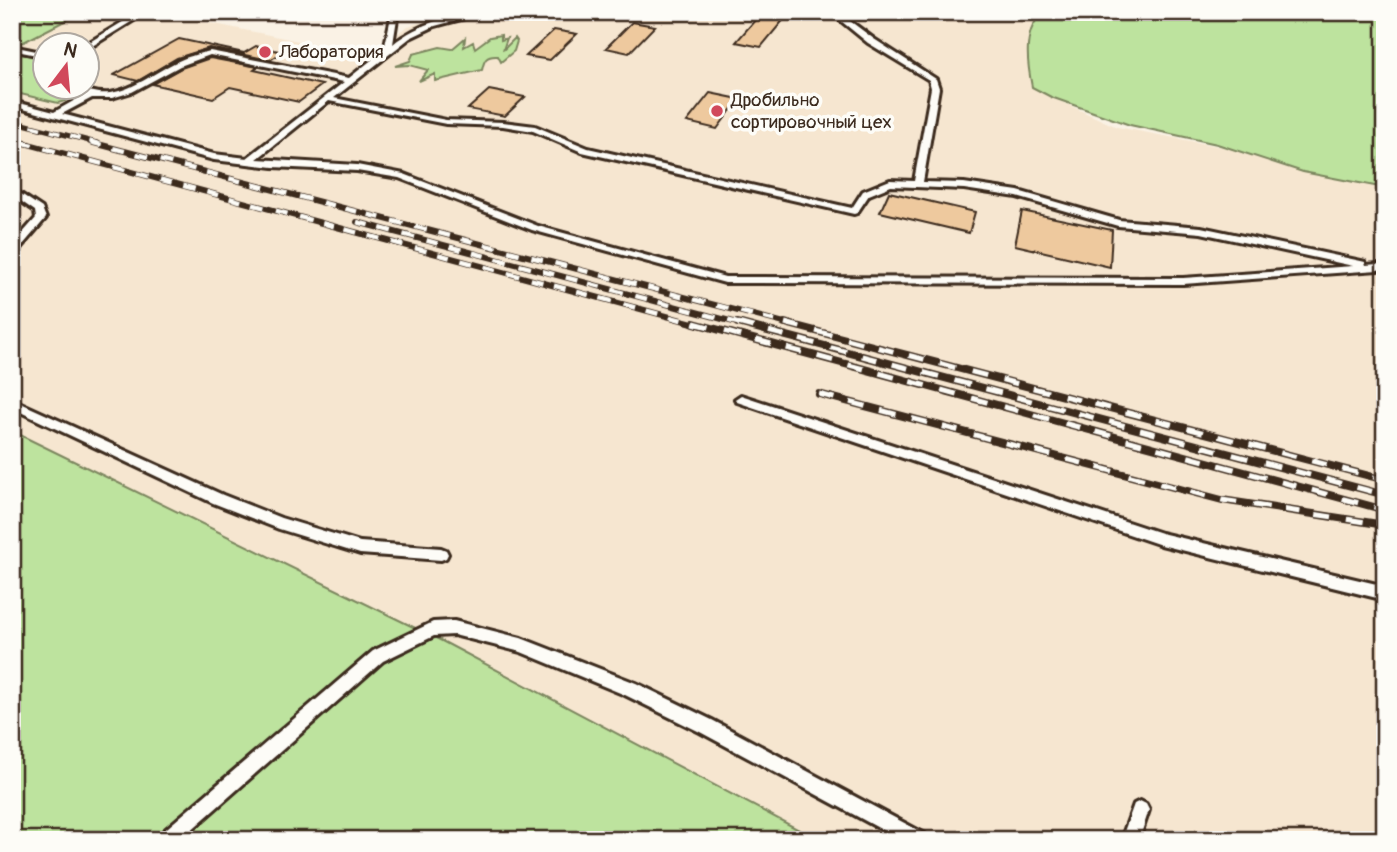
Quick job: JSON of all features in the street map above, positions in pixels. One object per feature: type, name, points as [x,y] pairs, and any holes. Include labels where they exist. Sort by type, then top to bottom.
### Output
[{"type":"lane","points":[[93,32],[130,12]]},
{"type":"lane","points":[[102,37],[144,12]]},
{"type":"lane","points":[[388,50],[395,12]]},
{"type":"lane","points":[[248,162],[388,50],[422,29],[484,12]]},
{"type":"lane","points":[[575,12],[612,12]]},
{"type":"lane","points":[[833,12],[871,41],[932,79],[935,88],[918,183]]},
{"type":"lane","points":[[12,48],[32,52]]},
{"type":"lane","points":[[102,96],[125,92],[195,56],[210,53],[351,81]]},
{"type":"lane","points":[[329,99],[446,122],[503,124],[535,130],[585,150],[854,211],[866,193],[890,183],[993,189],[1118,222],[1201,230],[1381,268]]},
{"type":"lane","points":[[54,115],[78,102]]},
{"type":"lane","points":[[12,103],[214,157],[248,162],[357,168],[401,176],[535,228],[725,280],[1183,281],[1381,268]]},
{"type":"lane","points":[[12,191],[39,210],[41,218],[12,251]]},
{"type":"lane","points":[[741,399],[1161,539],[1385,593]]},
{"type":"lane","points":[[12,403],[259,516],[360,548],[441,554]]},
{"type":"lane","points":[[166,840],[379,656],[433,629],[454,628],[521,645],[630,689],[706,726],[919,840]]},
{"type":"lane","points":[[1129,840],[1140,810]]},
{"type":"shaded area","points":[[82,12],[156,12],[367,55],[408,26],[456,12],[1045,12],[1037,18],[1032,87],[1051,97],[1117,127],[1385,178],[1385,840],[263,840],[58,455],[12,431],[12,230],[19,223],[12,217],[12,44],[19,45],[32,38],[32,102],[102,102],[102,32],[44,32]]},
{"type":"green space","points":[[12,12],[82,12],[43,32],[32,32],[32,38],[18,45],[12,44]]},
{"type":"green space","points":[[1045,12],[1385,12],[1385,188],[1303,172],[1217,144],[1130,125],[1051,97],[1032,87],[1028,57],[1029,36]]},
{"type":"green space","points":[[501,35],[501,40],[507,38],[503,50],[515,38],[517,41],[514,51],[501,62],[498,56],[488,57],[482,70],[435,81],[435,74],[419,81],[428,70],[409,65],[395,66],[410,61],[413,54],[440,47],[452,49],[465,38],[464,47],[473,42],[475,48],[490,37]]},
{"type":"green space","points":[[12,53],[32,56],[32,97],[12,92]]},
{"type":"green space","points":[[12,431],[442,641],[818,840],[12,840]]},
{"type":"building","points":[[762,12],[790,12],[761,47],[736,42]]},
{"type":"building","points":[[632,22],[655,26],[629,53],[606,48]]},
{"type":"building","points":[[554,30],[577,34],[550,60],[526,56]]},
{"type":"building","points":[[179,39],[244,53],[256,46],[283,52],[270,60],[209,48],[177,58],[138,81],[114,75]]},
{"type":"building","points":[[210,58],[258,67],[254,70],[322,85],[299,102],[230,87],[213,98],[152,84],[181,68]]},
{"type":"building","points":[[489,90],[525,97],[505,116],[468,109]]},
{"type":"building","name":"Дробильно сортировочный цех","points":[[710,93],[739,99],[717,129],[687,122]]},
{"type":"building","points":[[889,192],[975,212],[969,233],[880,212]]},
{"type":"building","points":[[1022,211],[1112,230],[1110,267],[1015,245]]},
{"type":"railway","points":[[12,121],[97,143]]},
{"type":"railway","points":[[12,139],[28,143]]},
{"type":"railway","points":[[21,142],[700,325]]},
{"type":"railway","points":[[90,142],[792,325]]},
{"type":"railway","points":[[357,222],[745,325]]},
{"type":"railway","points":[[694,323],[1385,510]]},
{"type":"railway","points":[[738,323],[1385,495]]},
{"type":"railway","points":[[785,323],[1385,480]]},
{"type":"railway","points":[[819,394],[1222,500],[1385,525]]},
{"type":"place","name":"Лаборатория","points":[[265,52]]},
{"type":"place","name":"Дробильно сортировочный цех","points":[[717,111]]}]
